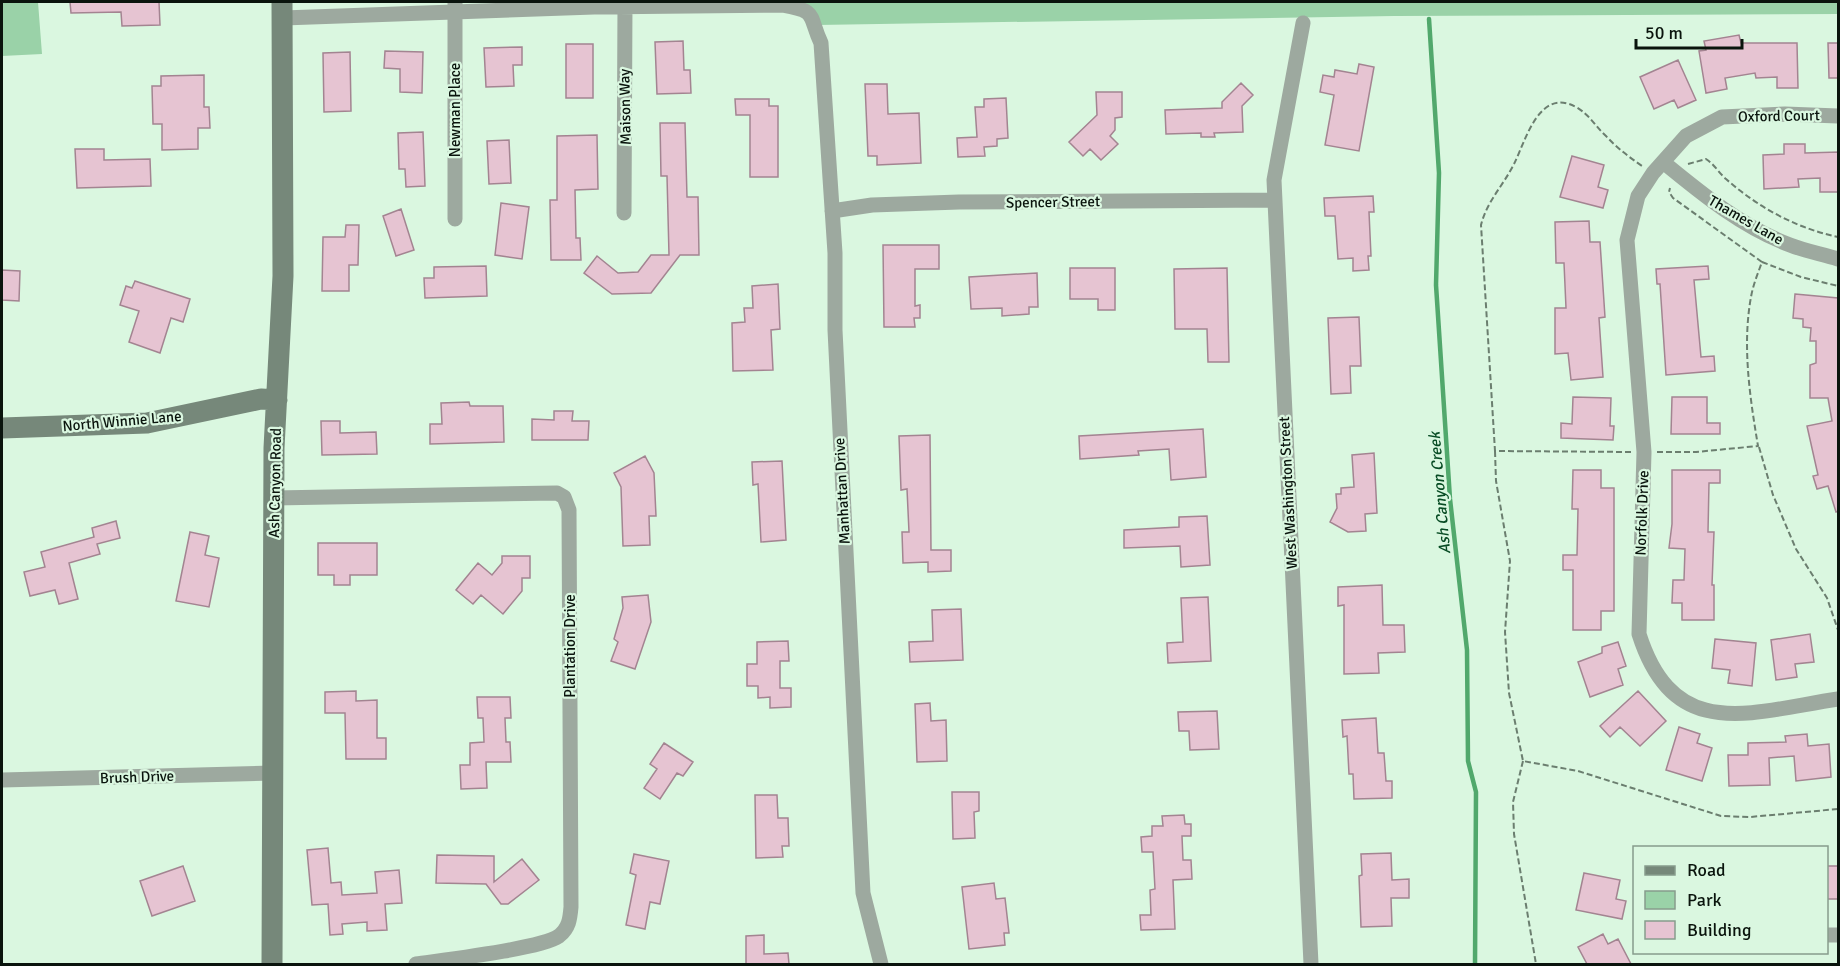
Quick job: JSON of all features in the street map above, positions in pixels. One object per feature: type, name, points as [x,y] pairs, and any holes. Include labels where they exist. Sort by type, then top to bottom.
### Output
[{"type":"street","points":[[282,10],[625,5]]},
{"type":"street","name":"Manhattan Drive","points":[[625,5],[783,5],[802,9],[812,17],[821,43],[835,253],[835,342],[858,828],[863,892],[882,964]]},
{"type":"street","name":"Maison Way","points":[[624,213],[625,5]]},
{"type":"street","name":"Newman Place","points":[[455,7],[455,219]]},
{"type":"street","name":"Ash Canyon Road","points":[[272,964],[274,498],[284,276],[282,10]]},
{"type":"street","name":"West Washington Street","points":[[1304,23],[1274,180],[1274,200],[1311,964]]},
{"type":"street","name":"Oxford Court","points":[[1663,162],[1686,136],[1722,117],[1785,114],[1839,116]]},
{"type":"street","name":"Thames Lane","points":[[1663,162],[1716,205],[1758,230],[1790,245],[1839,259]]},
{"type":"street","name":"Norfolk Drive","points":[[1663,162],[1638,196],[1627,240],[1644,452],[1640,634],[1646,653],[1674,696],[1691,705],[1719,714],[1764,712],[1839,699]]},
{"type":"street","name":"Spencer Street","points":[[832,211],[873,206],[959,202],[1274,200]]},
{"type":"street","name":"North Winnie Lane","points":[[2,429],[147,423],[261,399],[277,400]]},
{"type":"street","name":"Plantation Drive","points":[[274,498],[556,493],[564,497],[569,510],[572,907],[568,925],[552,940],[530,946],[416,964]]},
{"type":"street","name":"Brush Drive","points":[[2,780],[273,773]]},
{"type":"path","points":[[1762,262],[1801,277],[1839,286]]},
{"type":"path","points":[[1758,446],[1773,495],[1796,549],[1814,574],[1827,598],[1839,630]]},
{"type":"path","points":[[1495,451],[1496,481],[1510,561],[1505,632],[1509,693],[1523,761],[1513,802],[1514,834],[1536,964]]},
{"type":"path","points":[[1523,761],[1578,771],[1721,816],[1750,817],[1839,809]]},
{"type":"green space","points":[[2,2],[38,2],[42,54],[2,56]]},
{"type":"green space","points":[[756,2],[1838,2],[1838,14],[1394,16],[817,25],[802,9]]},
{"type":"building","points":[[70,2],[159,2],[160,25],[122,26],[121,12],[71,13]]},
{"type":"building","points":[[1739,35],[1741,43],[1797,43],[1798,88],[1777,88],[1777,77],[1756,78],[1755,73],[1725,78],[1727,89],[1706,93],[1699,51],[1706,50],[1704,41]]},
{"type":"building","points":[[683,41],[684,70],[690,70],[691,93],[657,94],[655,42]]},
{"type":"building","points":[[1828,43],[1839,43],[1839,78],[1829,78]]},
{"type":"building","points":[[566,44],[593,44],[593,98],[566,98]]},
{"type":"building","points":[[522,47],[522,65],[513,65],[514,86],[486,87],[484,48]]},
{"type":"building","points":[[385,51],[423,52],[422,93],[400,92],[400,69],[384,68]]},
{"type":"building","points":[[350,52],[351,111],[324,112],[323,53]]},
{"type":"building","points":[[1678,60],[1696,100],[1678,108],[1674,100],[1654,109],[1640,77]]},
{"type":"building","points":[[1359,64],[1374,67],[1359,151],[1325,145],[1334,95],[1320,92],[1323,75],[1334,77],[1335,70],[1357,74]]},
{"type":"building","points":[[204,75],[204,107],[209,107],[210,128],[198,128],[198,149],[162,150],[162,124],[153,124],[152,86],[161,86],[161,76]]},
{"type":"building","points":[[1241,83],[1253,95],[1242,106],[1243,132],[1214,133],[1215,137],[1201,137],[1201,133],[1166,134],[1165,110],[1222,108],[1222,102]]},
{"type":"building","points":[[865,84],[887,84],[888,114],[919,113],[921,163],[877,165],[877,156],[868,156]]},
{"type":"building","points":[[1096,92],[1122,92],[1122,117],[1115,118],[1115,130],[1110,136],[1118,144],[1101,160],[1090,149],[1083,156],[1069,142],[1097,115]]},
{"type":"building","points":[[1006,98],[1008,138],[997,139],[997,146],[984,147],[985,156],[958,157],[957,138],[977,137],[975,107],[984,107],[984,99]]},
{"type":"building","points":[[735,99],[769,99],[769,106],[778,106],[778,177],[750,177],[750,115],[736,115]]},
{"type":"building","points":[[660,123],[685,123],[687,197],[698,197],[699,255],[680,255],[651,293],[612,294],[584,273],[597,256],[618,273],[638,272],[651,255],[669,255],[667,176],[661,176]]},
{"type":"building","points":[[423,132],[425,186],[406,187],[405,169],[399,169],[398,133]]},
{"type":"building","points":[[597,135],[598,189],[575,190],[576,238],[580,238],[581,260],[551,260],[550,200],[557,200],[557,136]]},
{"type":"building","points":[[509,140],[511,183],[489,184],[487,141]]},
{"type":"building","points":[[1784,144],[1805,144],[1805,153],[1839,152],[1839,192],[1820,192],[1820,178],[1798,179],[1799,187],[1764,189],[1763,155],[1784,154]]},
{"type":"building","points":[[75,149],[104,149],[104,160],[150,159],[151,186],[77,188]]},
{"type":"building","points":[[1572,156],[1604,165],[1598,187],[1608,190],[1603,208],[1560,197]]},
{"type":"building","points":[[1373,196],[1374,212],[1369,212],[1371,256],[1368,256],[1369,270],[1353,271],[1353,258],[1338,259],[1335,216],[1325,216],[1324,198]]},
{"type":"building","points":[[501,203],[529,207],[522,259],[495,255]]},
{"type":"building","points":[[401,209],[414,250],[396,256],[383,216]]},
{"type":"building","points":[[1589,221],[1590,242],[1600,242],[1605,317],[1599,318],[1603,377],[1571,380],[1568,353],[1555,354],[1555,308],[1566,308],[1564,263],[1556,263],[1555,222]]},
{"type":"building","points":[[346,225],[359,225],[358,265],[349,265],[349,291],[322,291],[323,237],[345,237]]},
{"type":"building","points":[[883,245],[939,245],[939,269],[915,269],[915,306],[920,305],[920,318],[914,318],[915,327],[884,327]]},
{"type":"building","points":[[486,266],[487,296],[425,298],[424,278],[434,278],[434,267]]},
{"type":"building","points":[[1708,266],[1709,279],[1694,280],[1701,357],[1714,356],[1715,371],[1666,375],[1660,284],[1657,284],[1656,269]]},
{"type":"building","points":[[1070,268],[1115,268],[1115,310],[1098,310],[1098,299],[1070,299]]},
{"type":"building","points":[[1227,268],[1229,362],[1208,362],[1207,329],[1175,329],[1174,269]]},
{"type":"building","points":[[2,270],[20,271],[19,301],[2,300]]},
{"type":"building","points":[[1037,273],[1038,307],[1029,307],[1029,314],[1002,316],[1002,308],[971,309],[969,277]]},
{"type":"building","points":[[135,281],[190,299],[183,322],[171,318],[160,353],[129,342],[139,311],[120,305],[126,286],[132,288]]},
{"type":"building","points":[[778,284],[780,329],[771,330],[773,370],[733,371],[732,323],[745,322],[744,308],[753,308],[752,286]]},
{"type":"building","points":[[1795,294],[1838,298],[1839,511],[1836,512],[1828,486],[1817,489],[1813,476],[1818,475],[1807,426],[1832,421],[1828,398],[1810,398],[1810,365],[1816,363],[1816,341],[1810,341],[1811,328],[1803,327],[1803,319],[1793,318]]},
{"type":"building","points":[[1359,317],[1361,366],[1350,366],[1351,393],[1331,394],[1328,318]]},
{"type":"building","points":[[1573,397],[1611,398],[1610,426],[1614,426],[1613,440],[1561,438],[1561,423],[1572,424]]},
{"type":"building","points":[[1672,397],[1707,397],[1707,423],[1720,423],[1720,434],[1671,434]]},
{"type":"building","points":[[469,402],[470,406],[503,406],[504,442],[430,444],[430,424],[442,424],[441,403]]},
{"type":"building","points":[[554,411],[573,411],[572,421],[589,421],[588,440],[532,440],[532,419],[554,420]]},
{"type":"building","points":[[321,421],[340,421],[340,433],[376,432],[377,454],[322,455]]},
{"type":"building","points":[[1203,429],[1206,477],[1171,480],[1169,449],[1138,451],[1139,455],[1080,459],[1079,436]]},
{"type":"building","points":[[930,435],[931,550],[951,550],[951,571],[928,572],[928,562],[903,563],[902,532],[909,532],[907,489],[901,490],[899,436]]},
{"type":"building","points":[[1374,453],[1377,513],[1365,514],[1366,531],[1348,532],[1330,522],[1337,508],[1336,494],[1341,494],[1341,488],[1354,487],[1352,455]]},
{"type":"building","points":[[645,456],[654,473],[656,516],[649,516],[650,545],[623,546],[621,487],[614,473]]},
{"type":"building","points":[[782,461],[786,540],[761,542],[758,484],[753,485],[752,462]]},
{"type":"building","points":[[1573,470],[1601,470],[1601,488],[1614,488],[1614,611],[1601,611],[1601,630],[1573,630],[1573,570],[1563,570],[1563,555],[1577,555],[1578,509],[1572,509]]},
{"type":"building","points":[[1672,470],[1720,470],[1720,483],[1709,483],[1708,532],[1714,532],[1712,585],[1714,585],[1714,620],[1682,620],[1682,603],[1672,603],[1673,580],[1684,580],[1685,549],[1669,548],[1672,524]]},
{"type":"building","points":[[1207,516],[1210,565],[1181,567],[1180,546],[1124,548],[1124,530],[1179,527],[1179,517]]},
{"type":"building","points":[[116,521],[120,538],[97,544],[100,554],[69,563],[78,599],[59,604],[55,590],[30,596],[24,572],[45,567],[41,552],[94,537],[92,528]]},
{"type":"building","points":[[190,532],[209,536],[205,555],[219,558],[209,607],[176,601]]},
{"type":"building","points":[[318,543],[377,543],[377,575],[350,575],[350,585],[334,585],[334,575],[318,575]]},
{"type":"building","points":[[502,556],[530,556],[530,578],[522,578],[522,591],[503,614],[481,595],[473,604],[456,590],[478,563],[492,575],[502,563]]},
{"type":"building","points":[[1382,585],[1383,625],[1404,625],[1405,652],[1378,653],[1379,673],[1344,674],[1344,605],[1338,606],[1338,587]]},
{"type":"building","points":[[648,595],[651,622],[635,669],[611,661],[618,642],[614,639],[623,608],[622,597]]},
{"type":"building","points":[[1208,597],[1211,661],[1168,663],[1167,643],[1183,642],[1181,598]]},
{"type":"building","points":[[961,609],[963,660],[910,662],[909,642],[933,641],[932,610]]},
{"type":"building","points":[[1810,634],[1814,662],[1795,664],[1797,677],[1776,680],[1771,640]]},
{"type":"building","points":[[1715,639],[1756,643],[1752,686],[1728,683],[1730,670],[1712,668]]},
{"type":"building","points":[[788,641],[789,661],[780,661],[780,688],[791,688],[791,707],[770,708],[770,697],[758,698],[758,686],[747,686],[747,664],[757,664],[757,642]]},
{"type":"building","points":[[1618,642],[1626,666],[1618,669],[1623,685],[1590,697],[1578,662],[1602,653],[1602,647]]},
{"type":"building","points":[[356,691],[356,701],[377,700],[377,738],[386,738],[386,759],[346,759],[345,713],[325,713],[325,692]]},
{"type":"building","points":[[1638,691],[1666,721],[1640,746],[1620,727],[1610,737],[1600,726]]},
{"type":"building","points":[[477,697],[510,697],[511,718],[505,718],[506,742],[510,742],[511,762],[486,762],[487,788],[461,789],[460,765],[470,765],[470,743],[484,742],[483,718],[478,718]]},
{"type":"building","points":[[930,703],[931,721],[946,720],[947,761],[917,762],[915,704]]},
{"type":"building","points":[[1217,711],[1219,749],[1190,750],[1189,731],[1179,731],[1178,712]]},
{"type":"building","points":[[1376,718],[1378,753],[1384,753],[1386,781],[1392,781],[1392,798],[1354,799],[1353,774],[1349,774],[1347,736],[1343,737],[1342,720]]},
{"type":"building","points":[[1679,727],[1700,734],[1697,743],[1712,748],[1702,781],[1666,770]]},
{"type":"building","points":[[1807,734],[1808,746],[1829,744],[1831,777],[1796,781],[1794,756],[1769,758],[1770,785],[1729,786],[1728,755],[1748,755],[1748,743],[1786,742],[1785,736]]},
{"type":"building","points":[[664,743],[693,762],[683,776],[677,773],[660,799],[644,788],[657,769],[650,764]]},
{"type":"building","points":[[952,792],[979,792],[979,811],[974,812],[975,838],[953,839]]},
{"type":"building","points":[[755,795],[777,795],[778,818],[788,818],[789,846],[782,846],[783,857],[756,858]]},
{"type":"building","points":[[1184,815],[1185,824],[1191,824],[1191,836],[1182,836],[1183,860],[1191,860],[1192,879],[1173,880],[1175,929],[1141,930],[1140,915],[1151,915],[1150,890],[1155,889],[1153,852],[1142,852],[1141,837],[1152,836],[1152,826],[1163,826],[1162,816]]},
{"type":"building","points":[[328,848],[331,883],[341,882],[342,895],[377,893],[375,872],[399,870],[402,903],[385,904],[387,930],[367,931],[367,922],[342,924],[343,934],[330,935],[328,904],[312,905],[307,850]]},
{"type":"building","points":[[1391,853],[1392,880],[1409,879],[1409,898],[1391,898],[1392,926],[1361,927],[1359,876],[1362,875],[1361,854]]},
{"type":"building","points":[[634,854],[669,861],[660,904],[650,902],[645,929],[626,925],[636,875],[630,873]]},
{"type":"building","points":[[437,855],[494,856],[494,882],[522,859],[539,880],[508,904],[501,904],[486,884],[436,883]]},
{"type":"building","points":[[183,866],[195,901],[152,916],[140,881]]},
{"type":"building","points":[[1828,866],[1838,866],[1839,899],[1828,899]]},
{"type":"building","points":[[1584,873],[1620,880],[1616,899],[1626,901],[1622,919],[1576,910]]},
{"type":"building","points":[[994,883],[996,899],[1005,898],[1009,933],[1004,933],[1005,945],[969,949],[962,887]]},
{"type":"building","points":[[1603,934],[1608,944],[1618,939],[1631,964],[1587,964],[1578,947]]},
{"type":"building","points":[[764,935],[764,954],[788,953],[789,964],[746,964],[746,936]]},
{"type":"waterway","name":"Ash Canyon Creek","points":[[1429,19],[1439,173],[1436,285],[1450,499],[1467,650],[1468,761],[1476,792],[1475,964]]}]
